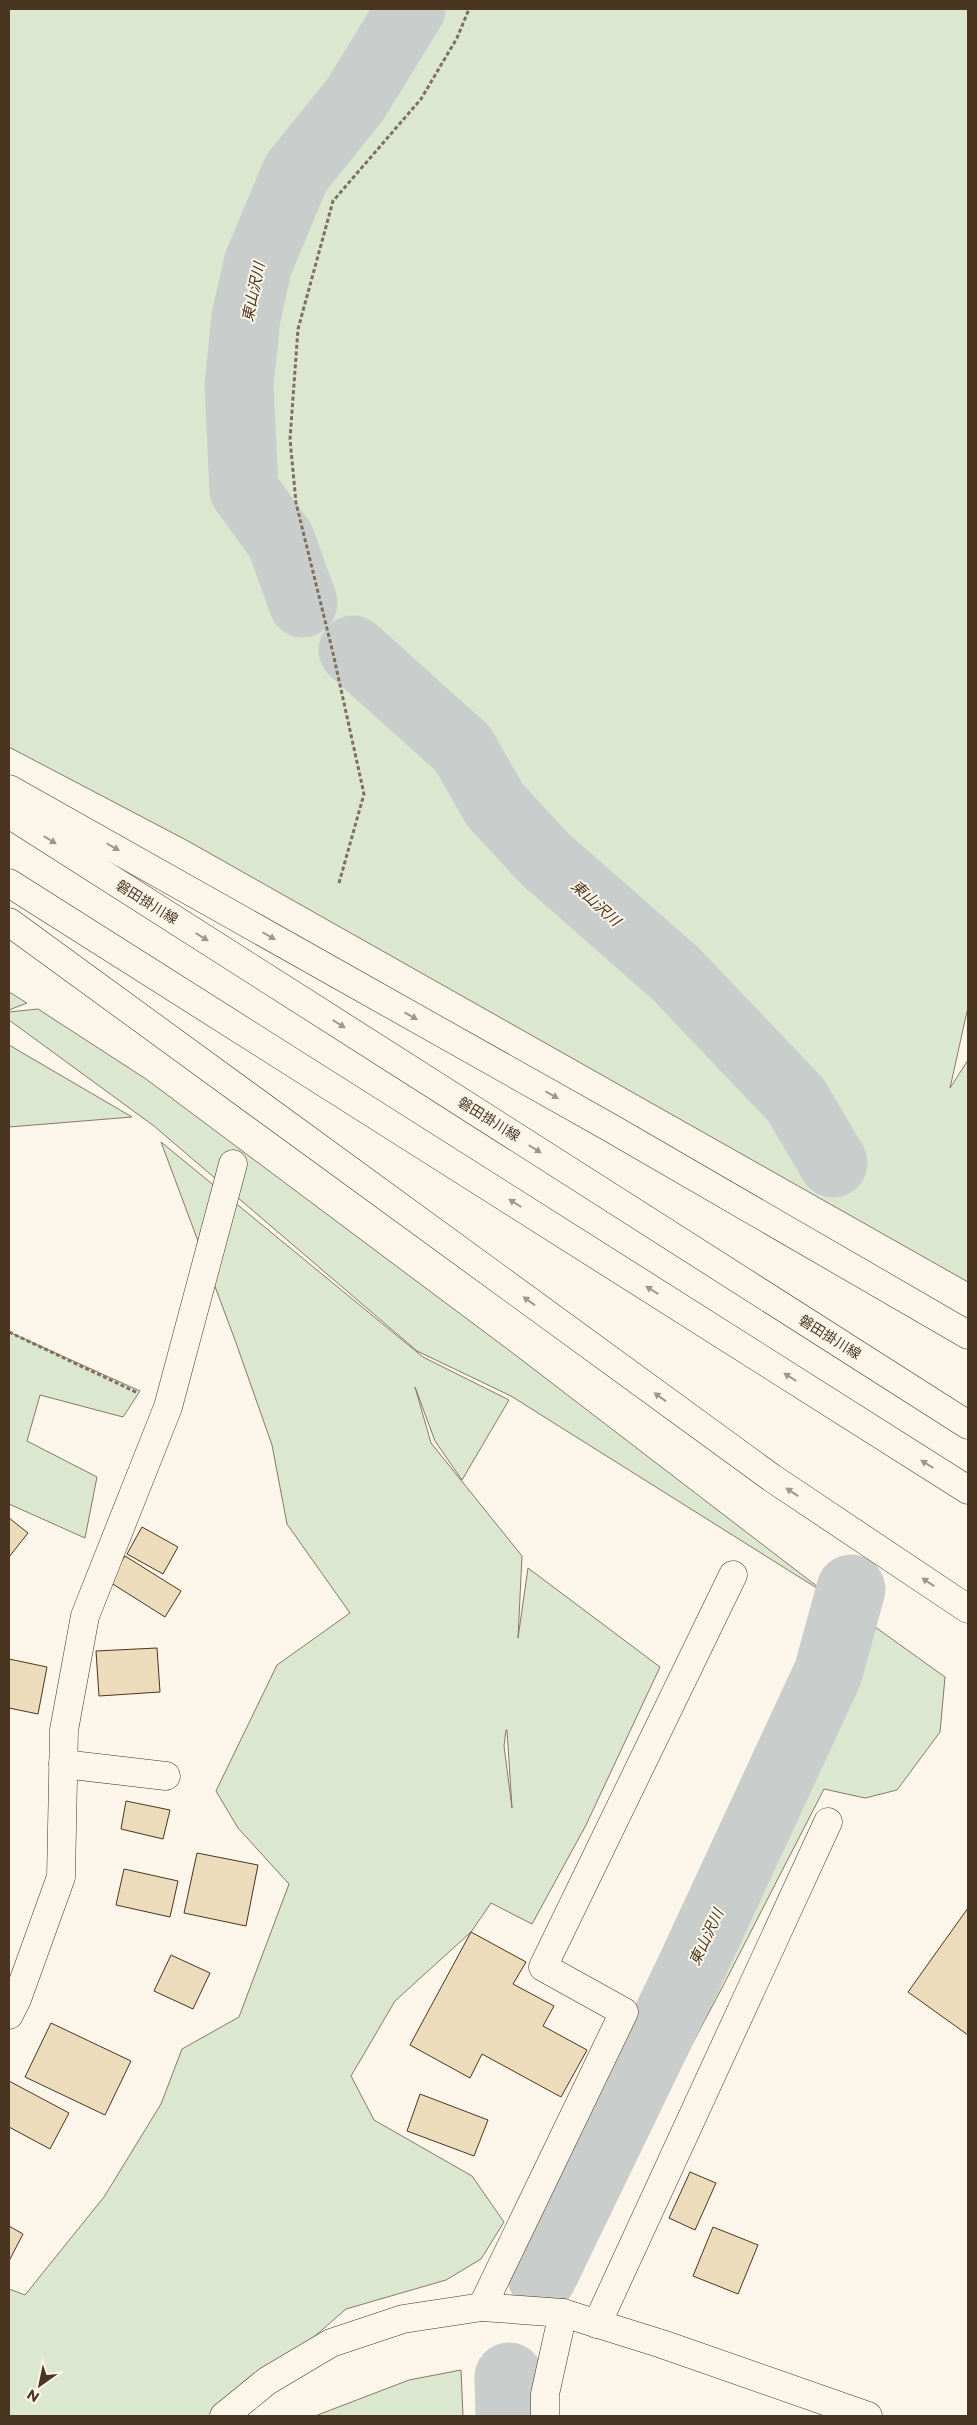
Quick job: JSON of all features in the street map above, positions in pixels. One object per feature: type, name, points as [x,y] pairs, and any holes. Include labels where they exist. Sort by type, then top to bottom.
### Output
[{"type":"main road","points":[[9,789],[601,1122],[968,1334]]},
{"type":"main road","name":"磐田掛川線","points":[[9,814],[968,1425]]},
{"type":"main road","points":[[9,883],[968,1490]]},
{"type":"main road","points":[[9,922],[772,1478],[968,1608]]},
{"type":"main road","points":[[9,2015],[17,1999],[61,1877],[64,1730],[85,1616],[168,1407],[233,1164]]},
{"type":"main road","points":[[482,2306],[624,2012],[543,1967],[733,1575]]},
{"type":"main road","points":[[64,1764],[166,1776]]},
{"type":"main road","points":[[596,2324],[828,1822]]},
{"type":"main road","points":[[224,2416],[267,2381],[331,2343],[403,2319],[482,2306],[563,2314],[662,2344],[868,2416]]},
{"type":"main road","points":[[545,2416],[545,2394],[563,2314]]},
{"type":"path","points":[[339,883],[364,794],[333,654],[296,503],[290,439],[298,328],[333,201],[421,99],[457,38],[469,9]]},
{"type":"path","points":[[9,1332],[168,1407]]},
{"type":"green space","points":[[9,9],[968,9],[968,1007],[950,1088],[968,1060],[968,1282],[188,841],[9,747]],"holes":[[[443,722],[453,722],[494,773]],[[615,906],[688,973],[829,1140],[828,1140]]]},
{"type":"green space","points":[[9,992],[27,1003],[9,1010]]},
{"type":"green space","points":[[38,1009],[146,1079],[514,1354],[831,1597],[511,1396],[417,1351],[154,1126],[9,1020],[9,1012]]},
{"type":"green space","points":[[9,1045],[132,1117],[9,1127]]},
{"type":"green space","points":[[161,1142],[423,1357],[509,1400],[462,1480],[435,1441],[415,1387],[431,1443],[522,1556],[518,1638],[528,1568],[660,1667],[586,1825],[532,1924],[491,1903],[471,1932],[395,2001],[351,2076],[374,2120],[472,2176],[504,2222],[481,2259],[446,2280],[346,2309],[285,2362],[210,2416],[9,2416],[9,2289],[25,2295],[104,2197],[161,2104],[182,2049],[239,2017],[289,1884],[238,1828],[216,1791],[277,1665],[350,1613],[287,1524],[272,1445]],"holes":[[[507,1730],[512,1808],[504,1746]]]},
{"type":"green space","points":[[9,1332],[140,1391],[123,1417],[40,1395],[27,1441],[97,1477],[85,1538],[9,1504]]},
{"type":"green space","points":[[864,1619],[945,1677],[940,1732],[897,1790],[865,1798],[824,1789],[724,1984],[566,2282],[510,2276],[741,1829],[829,1635]]},
{"type":"green space","points":[[461,2370],[463,2416],[315,2416],[409,2380]]},
{"type":"building","points":[[9,1518],[28,1533],[9,1557]]},
{"type":"building","points":[[142,1527],[178,1547],[163,1574],[127,1554]]},
{"type":"building","points":[[125,1556],[181,1591],[165,1617],[108,1581]]},
{"type":"building","points":[[157,1648],[160,1692],[99,1696],[96,1651]]},
{"type":"building","points":[[9,1659],[47,1667],[38,1714],[9,1708]]},
{"type":"building","points":[[126,1801],[170,1810],[163,1839],[121,1829]]},
{"type":"building","points":[[197,1853],[258,1865],[246,1926],[184,1913]]},
{"type":"building","points":[[124,1869],[178,1881],[170,1917],[116,1905]]},
{"type":"building","points":[[968,1908],[968,2035],[908,1992]]},
{"type":"building","points":[[471,1932],[526,1962],[513,1984],[554,2006],[543,2026],[587,2050],[561,2097],[482,2054],[470,2078],[410,2045]]},
{"type":"building","points":[[171,1955],[210,1973],[193,2009],[154,1991]]},
{"type":"building","points":[[51,2023],[131,2061],[105,2115],[25,2077]]},
{"type":"building","points":[[9,2081],[69,2113],[50,2149],[9,2127]]},
{"type":"building","points":[[420,2094],[488,2120],[474,2156],[407,2131]]},
{"type":"building","points":[[690,2172],[716,2183],[695,2230],[669,2218]]},
{"type":"building","points":[[9,2226],[23,2234],[9,2261]]},
{"type":"building","points":[[713,2227],[758,2245],[738,2294],[693,2276]]},
{"type":"waterway","name":"東山沢川","points":[[303,603],[281,541],[244,490],[239,385],[246,317],[258,264],[296,173],[355,100],[411,9]]},
{"type":"waterway","name":"東山沢川","points":[[353,650],[463,749],[495,805],[544,858],[676,974],[796,1100],[833,1163]]},
{"type":"waterway","name":"東山沢川","points":[[542,2277],[687,1977],[828,1673],[851,1589]]},
{"type":"waterway","name":"東山沢川","points":[[509,2377],[510,2416]]}]
